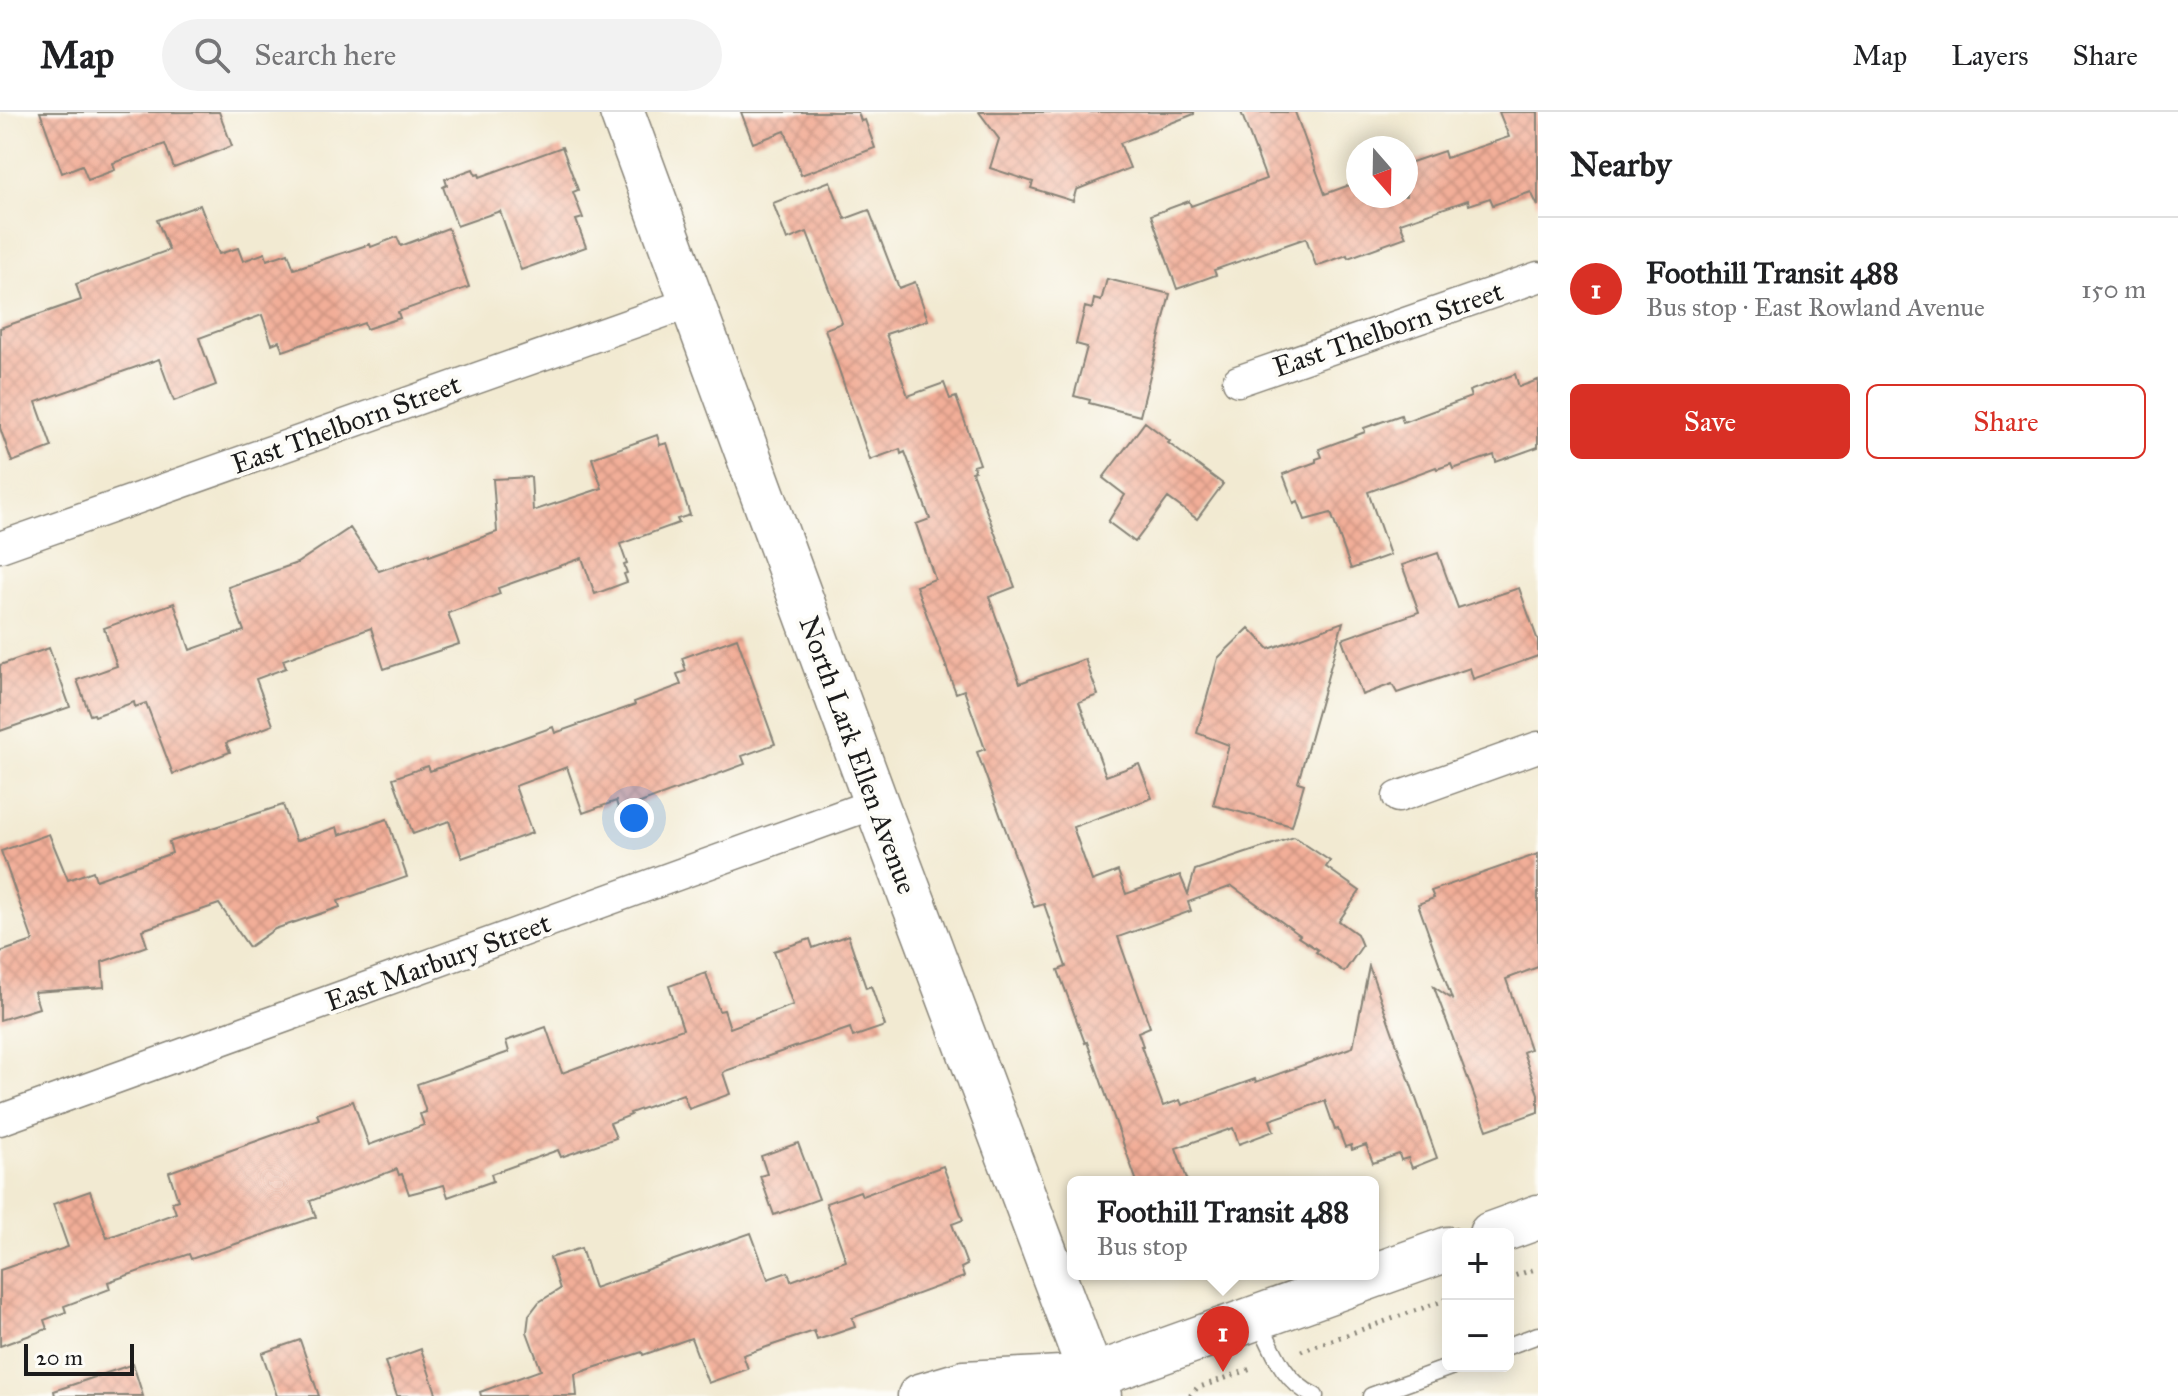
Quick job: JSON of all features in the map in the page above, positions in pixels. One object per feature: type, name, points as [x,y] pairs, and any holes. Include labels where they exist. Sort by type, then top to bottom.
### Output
[{"type":"street","name":"North Lark Ellen Avenue","points":[[622,112],[1095,1386]]},
{"type":"street","name":"East Thelborn Street","points":[[1238,381],[1538,277]]},
{"type":"street","name":"East Thelborn Street","points":[[0,547],[692,302]]},
{"type":"street","points":[[1398,797],[1538,747]]},
{"type":"street","name":"East Marbury Street","points":[[0,1120],[876,803]]},
{"type":"street","points":[[1508,1228],[1538,1217]]},
{"type":"street","points":[[1379,1274],[1442,1251]]},
{"type":"street","points":[[1049,1396],[1095,1386],[1258,1317],[1361,1280]]},
{"type":"street","points":[[920,1396],[964,1383],[1095,1386]]},
{"type":"lane","points":[[1258,1317],[1290,1391],[1315,1396]]},
{"type":"lane","points":[[1514,1344],[1538,1335]]},
{"type":"lane","points":[[1371,1396],[1442,1370]]},
{"type":"path","points":[[1514,1276],[1538,1268]]},
{"type":"path","points":[[1190,1396],[1197,1388],[1445,1300]]},
{"type":"building","points":[[40,112],[219,112],[232,146],[174,168],[165,144],[113,163],[115,170],[88,180],[82,165],[62,173]]},
{"type":"building","points":[[741,112],[858,112],[861,121],[865,120],[875,148],[801,175],[785,131],[753,143]]},
{"type":"building","points":[[979,112],[1194,114],[1120,143],[1130,168],[1076,190],[1073,201],[1031,188],[1033,182],[990,168],[999,139]]},
{"type":"building","points":[[1241,112],[1295,112],[1325,194],[1346,186],[1346,208],[1418,208],[1418,160],[1444,151],[1446,158],[1509,137],[1499,112],[1538,112],[1538,206],[1531,192],[1493,205],[1490,198],[1469,205],[1468,200],[1400,223],[1406,237],[1348,258],[1347,255],[1316,266],[1306,238],[1214,270],[1216,275],[1177,289],[1151,215],[1189,201],[1191,206],[1266,179]]},
{"type":"building","points":[[562,147],[578,190],[573,192],[583,218],[576,220],[586,247],[521,270],[500,211],[457,226],[443,187],[447,185],[445,179],[473,169],[480,177]]},
{"type":"building","points":[[830,181],[845,219],[869,210],[899,288],[915,282],[928,320],[886,334],[908,396],[944,383],[950,399],[956,397],[980,464],[973,466],[975,471],[972,472],[1015,587],[989,597],[1020,683],[1085,659],[1098,695],[1079,702],[1106,776],[1139,764],[1152,798],[1073,827],[1092,881],[1118,871],[1126,894],[1180,875],[1188,894],[1195,870],[1294,837],[1330,861],[1326,867],[1360,891],[1339,921],[1357,934],[1362,946],[1344,972],[1298,937],[1300,935],[1232,886],[1188,902],[1191,911],[1118,937],[1150,1027],[1138,1032],[1163,1106],[1180,1100],[1182,1105],[1353,1047],[1369,966],[1437,1158],[1412,1168],[1408,1158],[1401,1160],[1399,1154],[1373,1163],[1366,1145],[1352,1150],[1351,1145],[1345,1147],[1325,1101],[1270,1120],[1274,1131],[1239,1144],[1233,1128],[1176,1148],[1186,1176],[1135,1176],[1058,970],[1066,967],[1044,904],[1034,907],[977,752],[985,749],[964,690],[956,693],[916,586],[935,579],[916,524],[930,519],[905,452],[901,454],[900,449],[870,460],[825,329],[842,323],[807,232],[787,240],[773,203]]},
{"type":"building","points":[[200,205],[219,254],[238,248],[243,261],[265,253],[267,260],[288,253],[294,269],[397,237],[401,246],[448,228],[469,287],[398,312],[400,318],[366,329],[364,323],[283,351],[279,341],[272,344],[262,315],[199,338],[216,385],[174,401],[159,359],[36,402],[52,447],[12,462],[0,428],[0,328],[81,300],[76,284],[169,250],[157,220]]},
{"type":"building","points":[[1107,279],[1170,294],[1140,416],[1074,396],[1087,347],[1076,344],[1085,307],[1092,309],[1094,299],[1101,301]]},
{"type":"building","points":[[1515,374],[1519,387],[1538,380],[1538,447],[1496,462],[1494,455],[1453,469],[1451,464],[1436,467],[1368,492],[1390,555],[1351,569],[1331,513],[1305,520],[1298,501],[1294,503],[1283,474],[1316,462],[1322,457],[1319,449],[1401,415],[1403,422],[1471,397],[1469,391]]},
{"type":"building","points":[[1145,422],[1223,484],[1197,519],[1168,498],[1135,542],[1108,522],[1125,495],[1103,478]]},
{"type":"building","points":[[657,435],[660,445],[667,443],[690,515],[677,519],[679,523],[620,544],[627,564],[624,565],[627,573],[624,574],[627,582],[595,594],[582,558],[498,588],[500,594],[448,613],[459,644],[384,669],[371,628],[283,660],[286,668],[256,679],[273,725],[226,743],[230,752],[173,774],[146,703],[135,707],[134,702],[90,715],[77,680],[117,666],[104,628],[174,603],[190,650],[244,631],[228,587],[297,563],[350,528],[379,571],[429,556],[497,532],[493,479],[531,477],[533,511],[602,488],[592,458]]},
{"type":"building","points":[[1438,553],[1458,608],[1519,588],[1538,641],[1538,656],[1473,679],[1470,668],[1397,693],[1392,684],[1362,695],[1342,639],[1419,612],[1402,565]]},
{"type":"building","points":[[1343,622],[1298,782],[1304,784],[1292,826],[1213,805],[1229,745],[1197,733],[1218,658],[1249,628],[1269,649]]},
{"type":"building","points":[[737,638],[775,744],[742,756],[745,764],[619,811],[616,801],[583,813],[567,767],[515,786],[532,833],[462,858],[449,821],[413,834],[393,778],[428,766],[430,771],[553,727],[555,733],[635,705],[634,702],[681,685],[677,674],[686,671],[682,658]]},
{"type":"building","points":[[49,648],[70,707],[0,731],[0,665]]},
{"type":"building","points":[[283,805],[296,841],[337,827],[339,835],[387,819],[407,877],[338,901],[340,907],[275,929],[249,947],[219,904],[142,930],[147,946],[102,962],[104,987],[34,992],[39,1008],[0,1020],[0,952],[33,941],[1,851],[49,834],[68,880],[93,871],[96,880],[172,853],[169,842]]},
{"type":"building","points":[[1538,854],[1538,967],[1506,979],[1530,1049],[1523,1052],[1538,1094],[1538,1112],[1487,1130],[1434,987],[1452,999],[1418,904],[1434,898],[1431,891]]},
{"type":"building","points":[[848,935],[866,988],[871,986],[885,1026],[853,1037],[850,1028],[725,1071],[730,1094],[689,1109],[683,1094],[630,1113],[610,1123],[616,1138],[561,1157],[558,1150],[491,1174],[493,1181],[448,1197],[444,1185],[409,1194],[397,1169],[310,1201],[316,1217],[191,1259],[189,1254],[108,1282],[110,1289],[64,1306],[66,1312],[44,1320],[47,1329],[0,1346],[0,1270],[68,1247],[53,1204],[90,1191],[107,1238],[176,1213],[172,1202],[178,1200],[169,1172],[319,1119],[317,1114],[353,1101],[369,1145],[424,1125],[420,1114],[426,1112],[417,1084],[509,1052],[506,1041],[546,1027],[562,1073],[683,1029],[669,986],[706,973],[719,1011],[724,1010],[730,1028],[793,1005],[774,951],[810,939],[813,948]]},
{"type":"building","points":[[798,1143],[819,1199],[774,1215],[760,1176],[767,1174],[761,1156]]},
{"type":"building","points":[[943,1166],[963,1220],[952,1224],[967,1265],[961,1268],[964,1277],[852,1318],[855,1327],[817,1340],[814,1331],[743,1355],[748,1369],[708,1383],[691,1338],[575,1374],[577,1396],[481,1396],[480,1392],[541,1370],[527,1332],[529,1315],[539,1302],[560,1289],[550,1258],[581,1248],[594,1288],[751,1233],[768,1279],[788,1272],[791,1281],[846,1261],[826,1203],[860,1191],[862,1196]]},
{"type":"building","points":[[300,1340],[319,1396],[277,1396],[262,1353]]},
{"type":"building","points":[[421,1349],[437,1396],[397,1396],[385,1362]]},
{"type":"building","points":[[133,1364],[143,1396],[55,1396],[54,1391]]},
{"type":"place","name":"Foothill Transit 488","points":[[1223,1372]]}]
